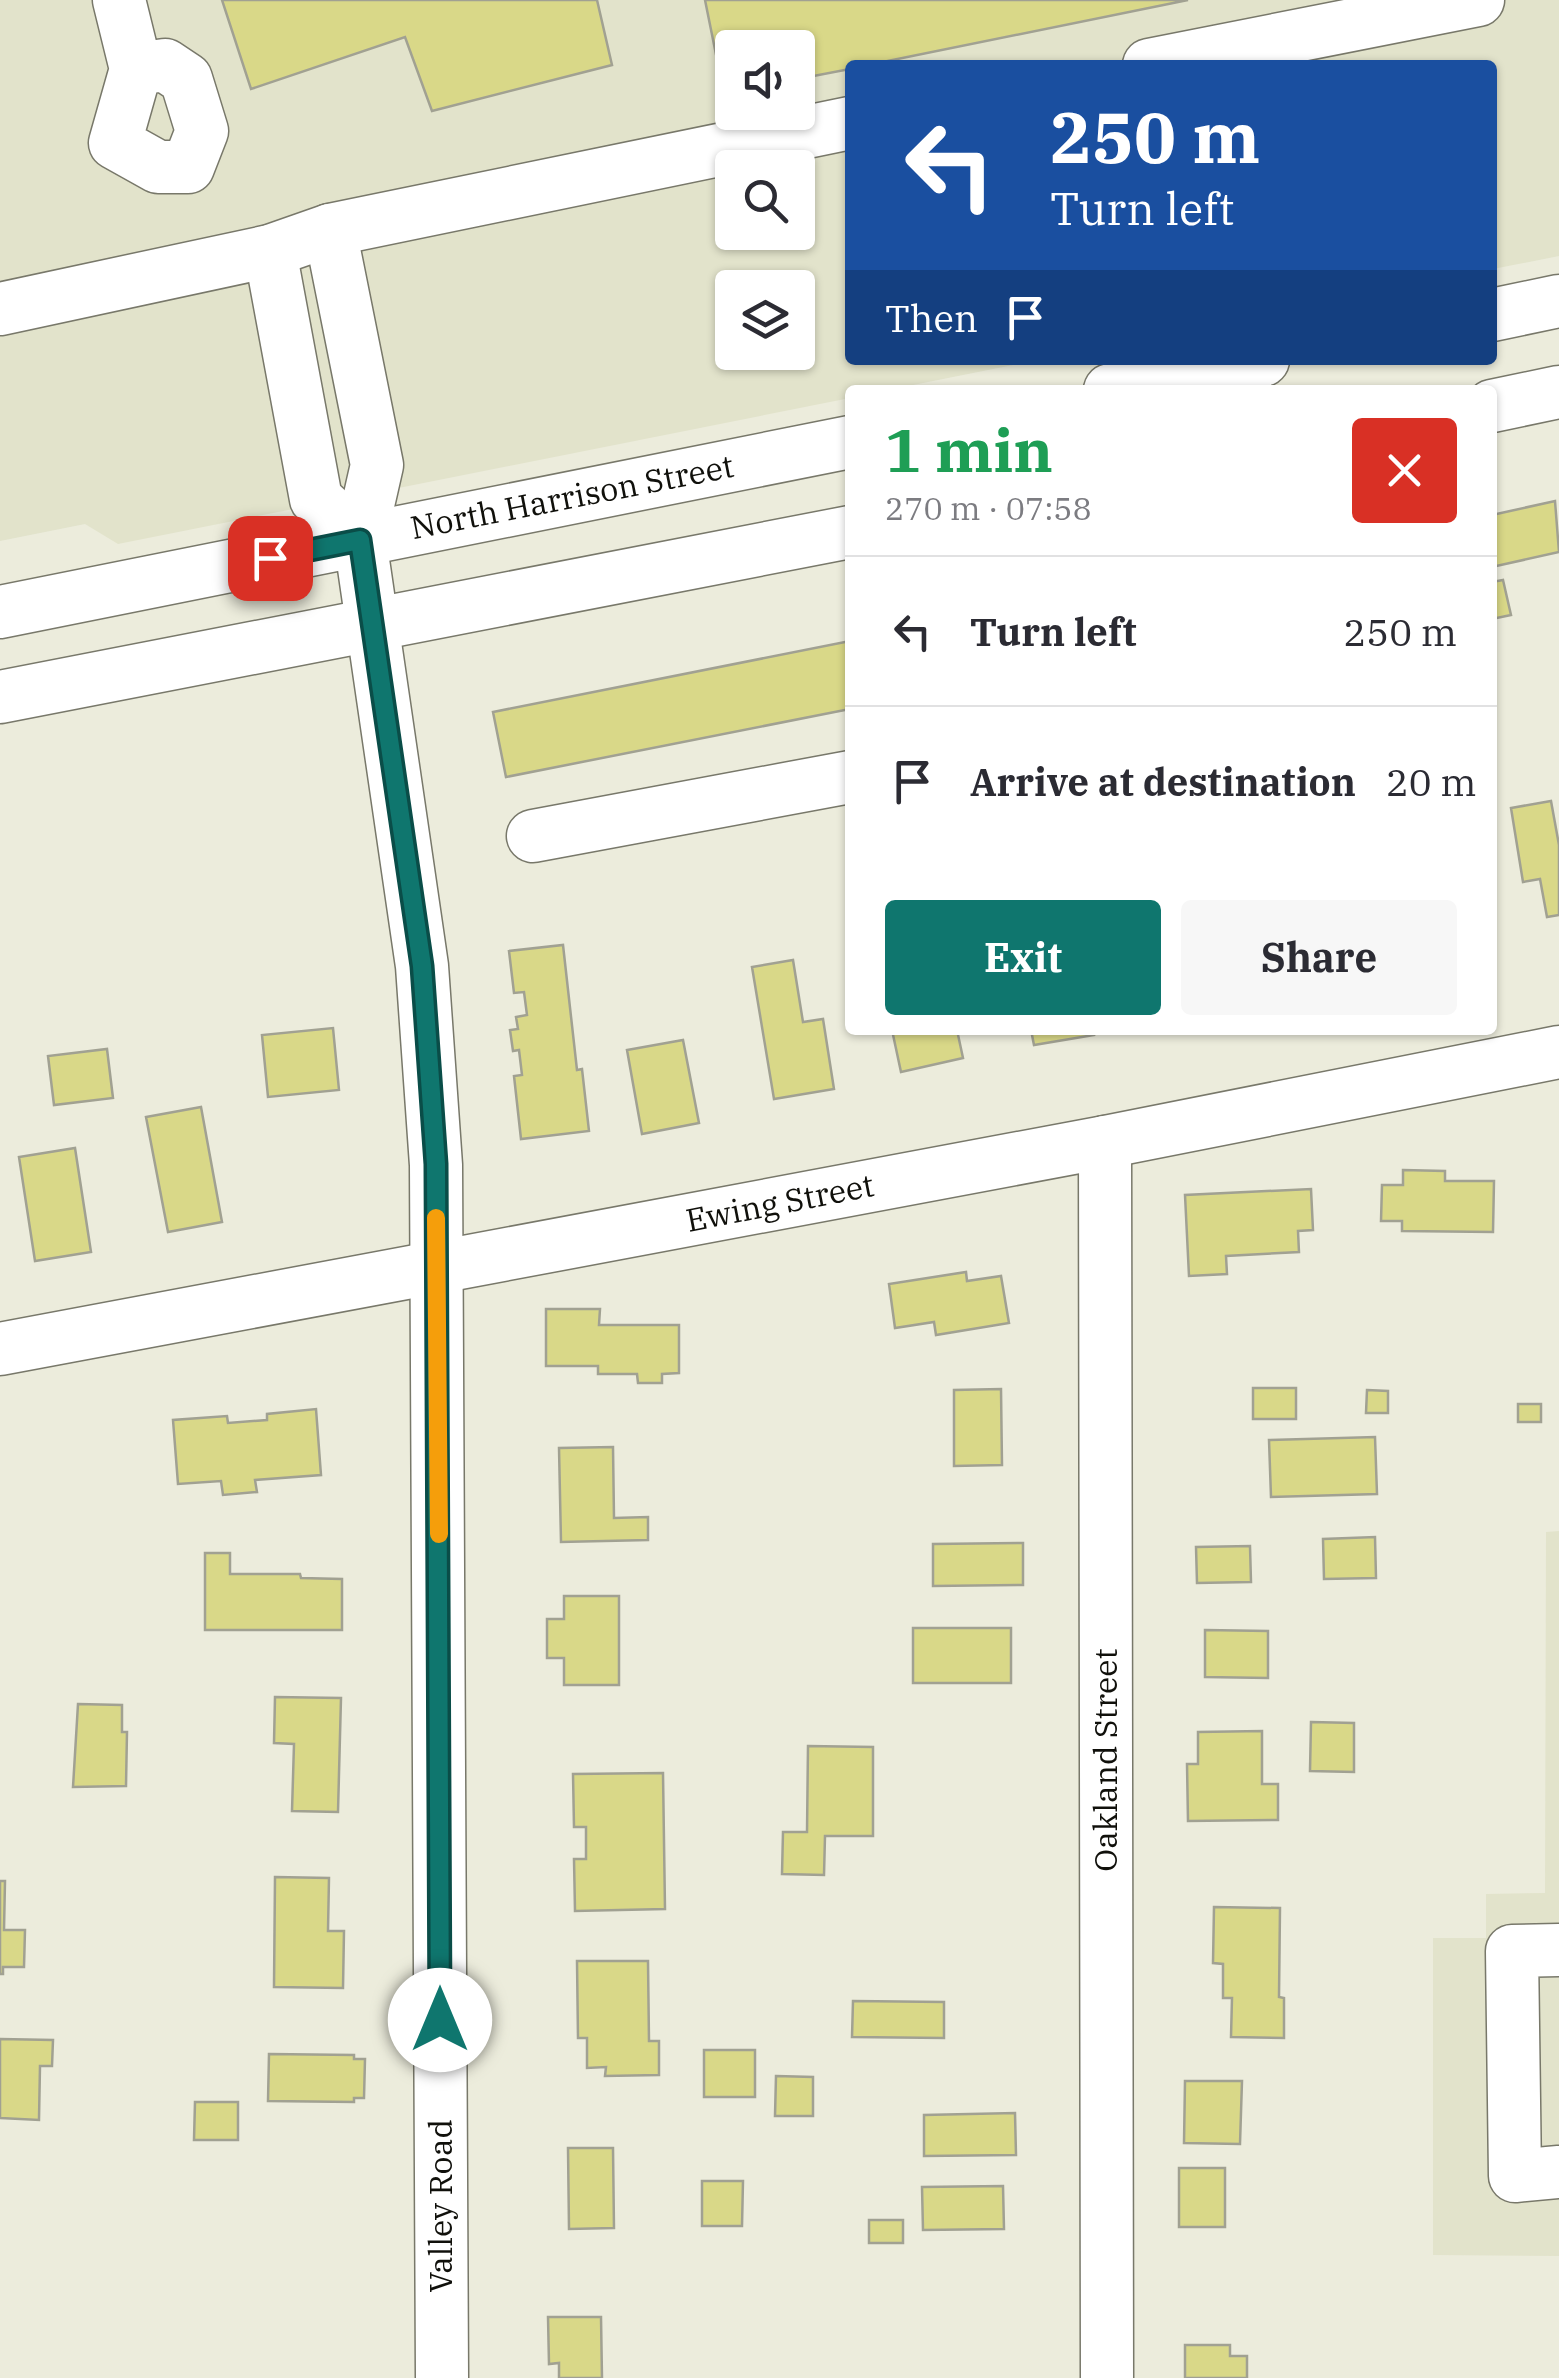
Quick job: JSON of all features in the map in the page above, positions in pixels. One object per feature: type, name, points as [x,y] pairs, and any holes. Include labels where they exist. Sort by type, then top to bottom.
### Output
[{"type":"street","points":[[120,0],[136,69]]},
{"type":"street","points":[[1173,60],[1478,0]]},
{"type":"street","points":[[0,309],[270,252],[330,230],[845,124]]},
{"type":"street","points":[[270,252],[316,500],[360,540],[377,466],[330,230]]},
{"type":"street","points":[[1497,313],[1559,302]]},
{"type":"street","points":[[1136,385],[1238,365]]},
{"type":"street","points":[[1497,405],[1559,392]]},
{"type":"street","name":"North Harrison Street","points":[[0,612],[845,443]]},
{"type":"street","points":[[0,697],[845,533]]},
{"type":"street","name":"Valley Road","points":[[360,540],[422,966],[436,1164],[442,2378]]},
{"type":"street","points":[[532,836],[845,778]]},
{"type":"street","name":"Ewing Street","points":[[0,1349],[1105,1142],[1559,1052]]},
{"type":"street","name":"Oakland Street","points":[[1105,1142],[1106,2378]]},
{"type":"street","points":[[1559,1950],[1512,1951],[1515,2176],[1559,2172]]},
{"type":"shaded area","points":[[0,0],[1559,0],[1559,256],[1497,268],[1497,60],[845,60],[845,365],[1013,365],[913,385],[845,385],[845,399],[118,544],[85,524],[0,541]]},
{"type":"shaded area","points":[[1559,1531],[1559,2256],[1433,2255],[1433,1938],[1486,1938],[1486,1894],[1545,1893],[1546,1532]]},
{"type":"building","points":[[222,0],[597,0],[612,65],[432,111],[405,37],[251,89]]},
{"type":"building","points":[[705,0],[1188,0],[893,60],[845,60],[845,70],[815,76],[815,30],[715,30],[715,49]]},
{"type":"building","points":[[1555,501],[1559,552],[1497,566],[1497,514]]},
{"type":"building","points":[[1503,580],[1511,615],[1497,618],[1497,581]]},
{"type":"building","points":[[845,642],[845,710],[506,777],[493,712]]},
{"type":"building","points":[[1551,801],[1559,845],[1559,915],[1547,917],[1540,879],[1523,882],[1511,808]]},
{"type":"building","points":[[563,945],[577,1070],[582,1069],[589,1131],[521,1139],[514,1076],[522,1075],[519,1050],[513,1051],[510,1030],[518,1029],[516,1017],[527,1015],[524,992],[514,993],[509,951]]},
{"type":"building","points":[[793,960],[803,1022],[823,1019],[834,1089],[774,1099],[752,967]]},
{"type":"building","points":[[333,1028],[339,1090],[268,1097],[262,1035]]},
{"type":"building","points":[[893,1035],[958,1035],[963,1058],[901,1072]]},
{"type":"building","points":[[1032,1035],[1094,1035],[1034,1045]]},
{"type":"building","points":[[683,1040],[699,1123],[642,1134],[627,1050]]},
{"type":"building","points":[[107,1049],[113,1098],[54,1105],[48,1056]]},
{"type":"building","points":[[201,1107],[222,1222],[168,1232],[146,1117]]},
{"type":"building","points":[[75,1148],[91,1252],[35,1261],[19,1157]]},
{"type":"building","points":[[1403,1170],[1445,1171],[1445,1181],[1494,1181],[1493,1232],[1402,1231],[1402,1221],[1381,1221],[1382,1185],[1403,1185]]},
{"type":"building","points":[[1311,1189],[1313,1230],[1298,1231],[1299,1252],[1226,1256],[1227,1274],[1189,1276],[1185,1195]]},
{"type":"building","points":[[966,1272],[967,1281],[1001,1276],[1009,1323],[936,1335],[934,1322],[895,1328],[889,1284]]},
{"type":"building","points":[[546,1309],[600,1309],[599,1325],[679,1325],[679,1373],[662,1374],[662,1383],[638,1383],[637,1374],[598,1374],[598,1366],[546,1366]]},
{"type":"building","points":[[1253,1388],[1296,1388],[1296,1419],[1253,1419]]},
{"type":"building","points":[[1001,1389],[1002,1465],[954,1466],[954,1390]]},
{"type":"building","points":[[1367,1390],[1388,1391],[1388,1413],[1366,1413]]},
{"type":"building","points":[[1518,1404],[1541,1404],[1541,1422],[1518,1422]]},
{"type":"building","points":[[316,1409],[321,1475],[255,1480],[257,1492],[223,1495],[221,1481],[178,1484],[173,1420],[227,1416],[228,1423],[267,1420],[267,1414]]},
{"type":"building","points":[[1375,1437],[1377,1494],[1271,1497],[1269,1440]]},
{"type":"building","points":[[613,1447],[614,1518],[648,1517],[648,1540],[561,1542],[559,1448]]},
{"type":"building","points":[[1375,1537],[1376,1578],[1324,1579],[1323,1539]]},
{"type":"building","points":[[1023,1543],[1023,1585],[933,1586],[933,1544]]},
{"type":"building","points":[[1250,1546],[1251,1582],[1197,1583],[1196,1547]]},
{"type":"building","points":[[205,1553],[230,1553],[230,1574],[300,1574],[301,1578],[342,1579],[342,1630],[205,1630]]},
{"type":"building","points":[[564,1596],[619,1596],[619,1685],[564,1685],[564,1658],[547,1658],[547,1619],[564,1619]]},
{"type":"building","points":[[913,1628],[1011,1628],[1011,1683],[913,1683]]},
{"type":"building","points":[[1205,1630],[1268,1631],[1268,1678],[1205,1677]]},
{"type":"building","points":[[275,1697],[341,1698],[338,1812],[292,1811],[294,1744],[274,1743]]},
{"type":"building","points":[[78,1704],[122,1705],[122,1732],[127,1732],[126,1786],[73,1787]]},
{"type":"building","points":[[1311,1722],[1354,1723],[1354,1772],[1310,1771]]},
{"type":"building","points":[[1262,1731],[1262,1784],[1278,1784],[1278,1820],[1188,1821],[1187,1764],[1198,1764],[1198,1732]]},
{"type":"building","points":[[808,1746],[873,1747],[873,1836],[825,1836],[824,1875],[782,1874],[783,1832],[807,1832]]},
{"type":"building","points":[[663,1773],[665,1909],[575,1911],[574,1859],[586,1859],[586,1827],[574,1827],[573,1774]]},
{"type":"building","points":[[275,1877],[329,1878],[328,1931],[344,1931],[343,1988],[274,1987]]},
{"type":"building","points":[[0,1881],[5,1881],[4,1930],[25,1930],[24,1967],[3,1967],[3,1974],[0,1974]]},
{"type":"building","points":[[1214,1907],[1280,1908],[1279,1997],[1284,1998],[1284,2038],[1231,2037],[1232,1998],[1223,1998],[1223,1964],[1213,1963]]},
{"type":"building","points":[[577,1961],[648,1961],[649,2041],[659,2041],[659,2075],[605,2076],[606,2067],[587,2068],[587,2038],[578,2038]]},
{"type":"building","points":[[853,2001],[944,2002],[944,2038],[852,2037]]},
{"type":"building","points":[[0,2039],[53,2040],[52,2066],[40,2066],[39,2120],[0,2118]]},
{"type":"building","points":[[704,2050],[755,2050],[755,2097],[704,2097]]},
{"type":"building","points":[[269,2054],[354,2055],[354,2059],[365,2059],[364,2098],[354,2098],[354,2102],[268,2101]]},
{"type":"building","points":[[776,2076],[813,2077],[813,2116],[775,2116]]},
{"type":"building","points":[[1185,2081],[1242,2081],[1240,2144],[1184,2143]]},
{"type":"building","points":[[195,2102],[238,2102],[238,2140],[194,2140]]},
{"type":"building","points":[[1015,2113],[1016,2155],[924,2156],[924,2115]]},
{"type":"building","points":[[568,2148],[613,2148],[614,2228],[569,2229]]},
{"type":"building","points":[[1179,2168],[1225,2168],[1225,2227],[1179,2227]]},
{"type":"building","points":[[702,2181],[743,2181],[742,2226],[702,2226]]},
{"type":"building","points":[[1003,2186],[1004,2229],[923,2230],[922,2187]]},
{"type":"building","points":[[869,2220],[903,2220],[903,2243],[869,2243]]},
{"type":"building","points":[[548,2317],[601,2317],[602,2378],[559,2378],[559,2363],[549,2364]]},
{"type":"building","points":[[1185,2345],[1230,2345],[1230,2356],[1247,2356],[1247,2378],[1185,2378]]},
{"type":"slow traffic","points":[[436,1218],[439,1534]]},
{"type":"route","points":[[270,558],[360,540],[422,966],[436,1164],[440,2020]]}]
